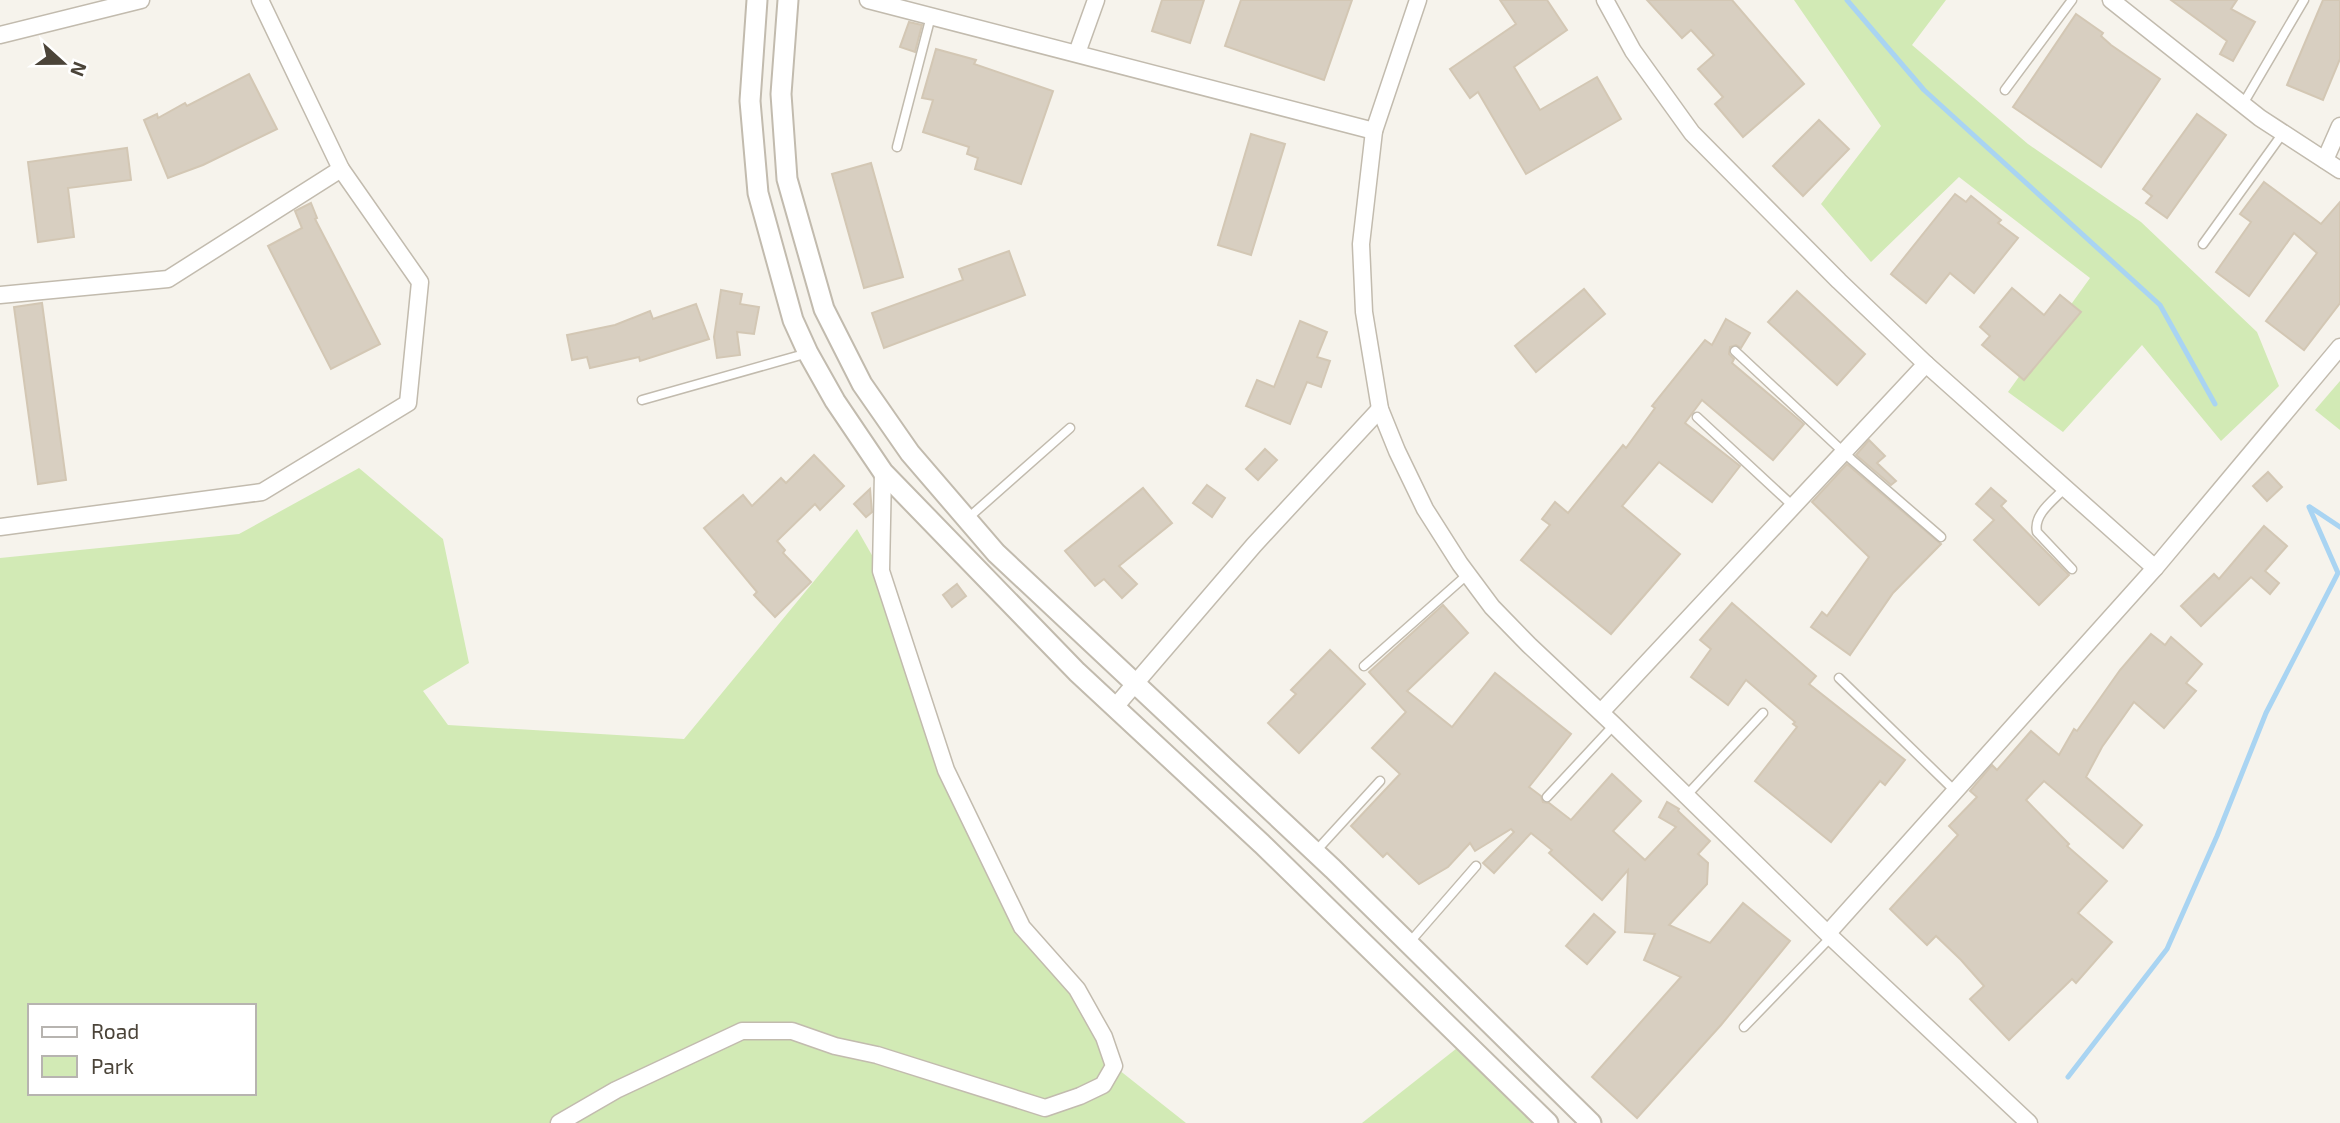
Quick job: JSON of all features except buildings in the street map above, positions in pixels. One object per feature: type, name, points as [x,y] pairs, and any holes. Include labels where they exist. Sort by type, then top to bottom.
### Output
[{"type":"street","points":[[0,34],[141,0]]},
{"type":"street","points":[[0,527],[262,492],[408,403],[420,282],[341,169],[260,0]]},
{"type":"street","points":[[757,0],[750,101],[758,193],[793,320],[808,354],[835,401],[883,472],[1027,622],[1490,1063],[1548,1123]]},
{"type":"street","points":[[788,0],[781,94],[786,179],[824,309],[862,384],[910,453],[996,553],[1315,852],[1591,1123]]},
{"type":"street","points":[[868,0],[1374,131]]},
{"type":"street","points":[[1077,53],[1096,0]]},
{"type":"street","points":[[1418,0],[1374,131],[1361,244],[1364,312],[1380,409],[1425,509],[1492,607],[1529,645],[1829,935],[2029,1123]]},
{"type":"street","points":[[1605,0],[1633,51],[1692,133],[1926,364],[2155,568]]},
{"type":"street","points":[[2121,3],[2243,104],[2340,170]]},
{"type":"street","points":[[2325,160],[2340,126]]},
{"type":"street","points":[[0,295],[168,279],[341,169]]},
{"type":"street","points":[[1829,935],[2155,568],[2340,347]]},
{"type":"street","points":[[1601,712],[1926,364]]},
{"type":"street","points":[[1115,707],[1254,545],[1380,409]]},
{"type":"street","points":[[559,1123],[616,1090],[742,1031],[792,1031],[1045,1108],[1102,1085],[1114,1066],[1104,1037],[1077,989],[1022,928],[946,769],[881,570],[883,472]]},
{"type":"lane","points":[[2005,90],[2072,0]]},
{"type":"lane","points":[[2243,104],[2304,0]]},
{"type":"lane","points":[[897,147],[931,16]]},
{"type":"lane","points":[[2203,244],[2283,133]]},
{"type":"lane","points":[[1735,351],[1843,452],[1941,537]]},
{"type":"lane","points":[[642,400],[808,354]]},
{"type":"lane","points":[[1697,417],[1793,506]]},
{"type":"lane","points":[[967,519],[1070,428]]},
{"type":"lane","points":[[2065,488],[2039,516],[2036,525],[2037,532],[2072,569]]},
{"type":"lane","points":[[1364,666],[1468,574]]},
{"type":"lane","points":[[1839,678],[1955,791]]},
{"type":"lane","points":[[1687,795],[1763,713]]},
{"type":"lane","points":[[1546,797],[1614,725]]},
{"type":"lane","points":[[1315,852],[1380,781]]},
{"type":"lane","points":[[1409,943],[1476,866]]},
{"type":"lane","points":[[1744,1027],[1829,935]]},
{"type":"green space","points":[[1794,0],[1946,0],[1912,45],[2028,144],[2141,222],[2257,332],[2279,386],[2221,441],[2142,345],[2063,432],[2008,392],[2090,278],[1959,177],[1871,262],[1821,204],[1881,126]]},
{"type":"green space","points":[[2340,381],[2340,430],[2315,410]]},
{"type":"green space","points":[[359,468],[443,539],[469,663],[423,691],[448,725],[684,739],[857,529],[881,571],[946,770],[1022,927],[1077,989],[1114,1066],[1186,1123],[0,1123],[0,558],[239,534]]},
{"type":"green space","points":[[1466,1041],[1548,1123],[1362,1123]]},
{"type":"waterway","points":[[1847,0],[1924,90],[2160,305],[2215,404]]},
{"type":"waterway","points":[[2068,1077],[2167,949],[2217,836],[2266,713],[2338,573],[2309,507]]},
{"type":"waterway","points":[[2310,507],[2340,527]]}]
